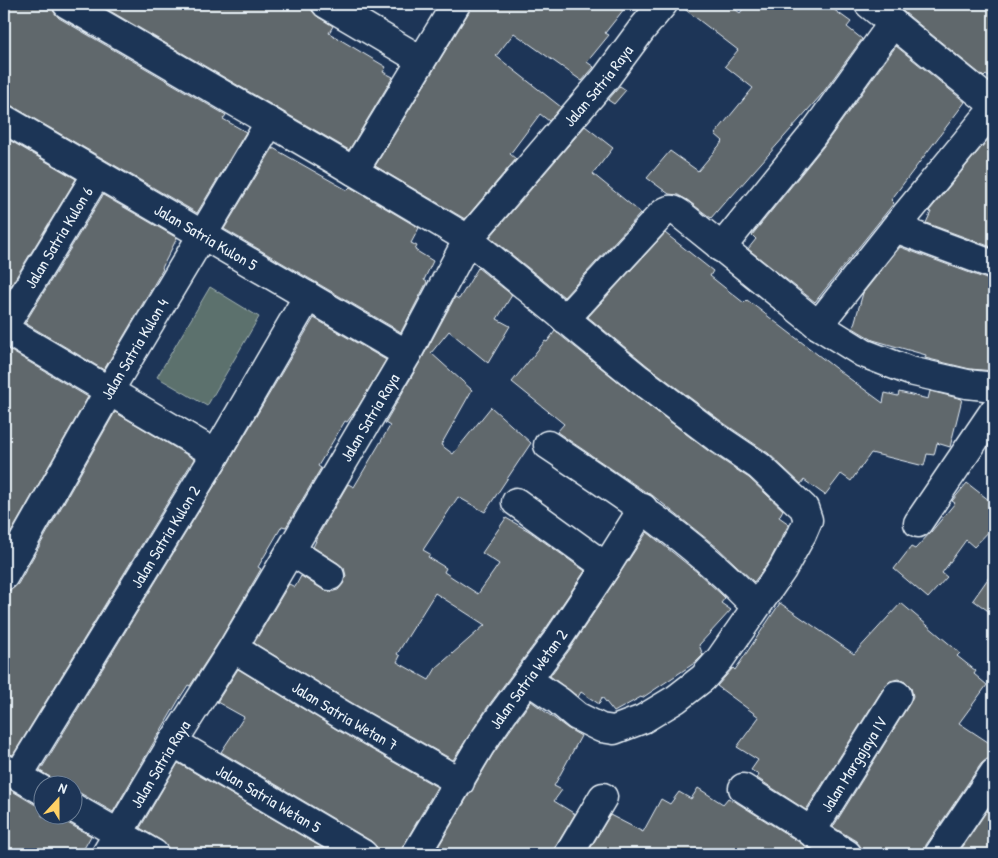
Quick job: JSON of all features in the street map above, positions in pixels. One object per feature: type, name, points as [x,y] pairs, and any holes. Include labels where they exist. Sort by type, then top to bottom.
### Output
[{"type":"street","points":[[67,4],[468,239],[639,379],[716,437],[759,466],[804,508],[808,520],[802,534],[782,570],[755,606],[720,660],[703,678],[643,719],[614,730],[601,728],[577,716],[528,680]]},
{"type":"street","points":[[326,4],[421,60]]},
{"type":"street","points":[[354,171],[456,4]]},
{"type":"street","name":"Jalan Satria Raya","points":[[112,843],[233,648],[408,354],[468,239],[605,79],[663,4]]},
{"type":"street","points":[[818,325],[994,106],[869,4]]},
{"type":"street","points":[[722,248],[811,137],[893,23]]},
{"type":"street","name":"Jalan Satria Kulon 5","points":[[4,119],[408,354]]},
{"type":"street","name":"Jalan Satria Kulon 4","points":[[4,576],[109,391],[270,122]]},
{"type":"street","name":"Jalan Satria Kulon 6","points":[[4,328],[97,174]]},
{"type":"street","points":[[565,319],[666,211],[673,209],[818,325],[863,353],[910,371],[967,384],[994,387]]},
{"type":"street","points":[[895,228],[994,265]]},
{"type":"street","name":"Jalan Satria Kulon 2","points":[[11,772],[216,454],[308,296]]},
{"type":"street","points":[[4,328],[216,454]]},
{"type":"street","points":[[918,523],[994,411]]},
{"type":"street","points":[[548,445],[676,532],[735,584],[755,606]]},
{"type":"street","points":[[516,502],[606,567]]},
{"type":"street","name":"Jalan Satria Wetan 2","points":[[416,854],[486,738],[557,640],[643,508]]},
{"type":"street","points":[[291,551],[330,576]]},
{"type":"street","name":"Jalan Satria Wetan 7","points":[[233,648],[344,716],[460,782]]},
{"type":"street","name":"Jalan Margajaya IV","points":[[811,832],[896,695]]},
{"type":"street","name":"Jalan Satria Wetan 5","points":[[173,742],[363,854]]},
{"type":"street","points":[[11,772],[32,784]]},
{"type":"street","points":[[939,854],[990,786]]},
{"type":"street","points":[[743,788],[847,854]]},
{"type":"street","points":[[569,854],[603,797]]},
{"type":"street","points":[[82,816],[112,843],[154,854]]},
{"type":"green space","points":[[210,287],[259,317],[207,406],[157,377]]},
{"type":"building","points":[[4,4],[51,4],[59,18],[226,115],[223,119],[246,132],[197,213],[4,103]]},
{"type":"building","points":[[98,4],[310,4],[312,11],[318,17],[333,26],[329,33],[386,67],[383,72],[393,77],[349,150]]},
{"type":"building","points":[[472,4],[628,4],[605,33],[609,35],[587,62],[594,67],[582,81],[514,33],[496,56],[561,107],[549,121],[540,114],[510,154],[516,159],[465,219],[375,166],[469,12]]},
{"type":"building","points":[[678,4],[728,4],[740,13],[747,4],[826,4],[851,22],[847,27],[862,39],[822,94],[711,218],[687,200],[678,195],[669,194],[647,178],[670,151],[698,171],[723,141],[715,134],[753,88],[725,66],[738,50]]},
{"type":"building","points":[[894,4],[994,4],[994,81],[986,75],[984,77]]},
{"type":"building","points":[[896,46],[965,102],[891,200],[894,203],[815,302],[748,249],[756,239],[752,235],[823,147]]},
{"type":"building","points":[[620,86],[626,90],[614,104],[608,100]]},
{"type":"building","points":[[585,126],[613,148],[593,174],[641,213],[564,297],[490,237]]},
{"type":"building","points":[[994,132],[994,248],[926,223],[931,212],[929,211]]},
{"type":"building","points":[[4,137],[76,179],[4,297]]},
{"type":"building","points":[[273,148],[347,190],[350,187],[419,228],[411,243],[417,246],[415,250],[433,261],[424,280],[427,282],[401,332],[224,229]]},
{"type":"building","points":[[103,195],[177,238],[163,269],[104,370],[25,323]]},
{"type":"building","points":[[665,233],[713,271],[710,276],[744,303],[747,300],[883,403],[885,393],[898,396],[899,392],[928,399],[930,391],[962,399],[950,447],[937,443],[934,455],[927,454],[924,466],[871,453],[851,481],[841,474],[825,495],[804,480],[801,484],[768,453],[725,424],[649,367],[588,317]]},
{"type":"building","points":[[900,247],[989,280],[994,280],[994,371],[970,369],[925,358],[926,355],[873,340],[853,328],[863,293]]},
{"type":"building","points":[[478,268],[512,295],[497,319],[510,326],[488,363],[449,331],[431,353],[472,390],[441,445],[453,454],[491,407],[531,443],[485,512],[458,497],[423,550],[430,554],[428,557],[446,568],[444,572],[478,594],[499,564],[482,553],[506,518],[529,531],[585,571],[544,631],[489,705],[453,760],[352,703],[254,643],[289,584],[295,587],[301,576],[330,592],[338,590],[343,584],[346,576],[344,568],[313,547],[315,541],[348,484],[354,487],[390,426],[385,423],[455,297],[459,299]],"holes":[[[435,593],[485,625],[436,668],[429,680],[397,662],[400,656],[397,654]]]},
{"type":"building","points":[[314,318],[386,360],[358,407],[347,422],[345,421],[318,466],[321,468],[286,527],[282,526],[258,567],[261,569],[220,640],[190,686],[188,685],[181,696],[113,812],[82,794],[82,776],[48,776],[40,771],[229,462]]},
{"type":"building","points":[[555,331],[707,450],[749,478],[783,510],[779,517],[789,524],[769,562],[754,582],[718,548],[652,495],[557,432],[564,424],[512,382]]},
{"type":"building","points":[[4,347],[88,397],[4,545]]},
{"type":"building","points":[[115,412],[194,459],[13,755],[4,752],[4,592],[11,590],[18,584]]},
{"type":"building","points":[[967,483],[994,504],[994,526],[974,547],[966,540],[942,573],[947,577],[928,598],[894,569],[911,547],[915,549],[931,532],[955,503],[952,501]]},
{"type":"building","points":[[647,532],[721,594],[725,598],[721,603],[731,610],[699,645],[703,655],[696,662],[642,698],[614,712],[602,697],[599,704],[581,692],[578,697],[550,676],[570,649]]},
{"type":"building","points":[[994,570],[994,615],[973,600]]},
{"type":"building","points":[[780,603],[854,654],[901,603],[960,653],[957,656],[976,671],[974,674],[987,685],[959,723],[994,746],[994,758],[987,759],[981,764],[926,845],[924,854],[863,854],[861,847],[856,841],[833,827],[910,703],[913,696],[911,688],[905,682],[898,679],[890,681],[884,687],[806,810],[757,778],[759,775],[751,770],[758,760],[737,747],[759,717],[717,686],[733,668],[735,670]]},
{"type":"building","points":[[238,669],[336,729],[437,787],[400,854],[379,854],[377,847],[371,841],[221,752],[244,717],[217,702]]},
{"type":"building","points":[[531,701],[581,736],[554,786],[562,790],[554,801],[575,814],[553,854],[434,854],[493,754]]},
{"type":"building","points":[[178,763],[333,854],[170,854],[168,847],[162,841],[140,828]]},
{"type":"building","points":[[4,786],[32,803],[32,826],[73,826],[91,836],[81,854],[4,854]]},
{"type":"building","points":[[698,788],[723,804],[728,798],[739,804],[818,854],[587,854],[610,815],[643,832],[661,799],[670,804],[679,792],[691,799]]},
{"type":"building","points":[[994,800],[994,854],[958,854]]}]
